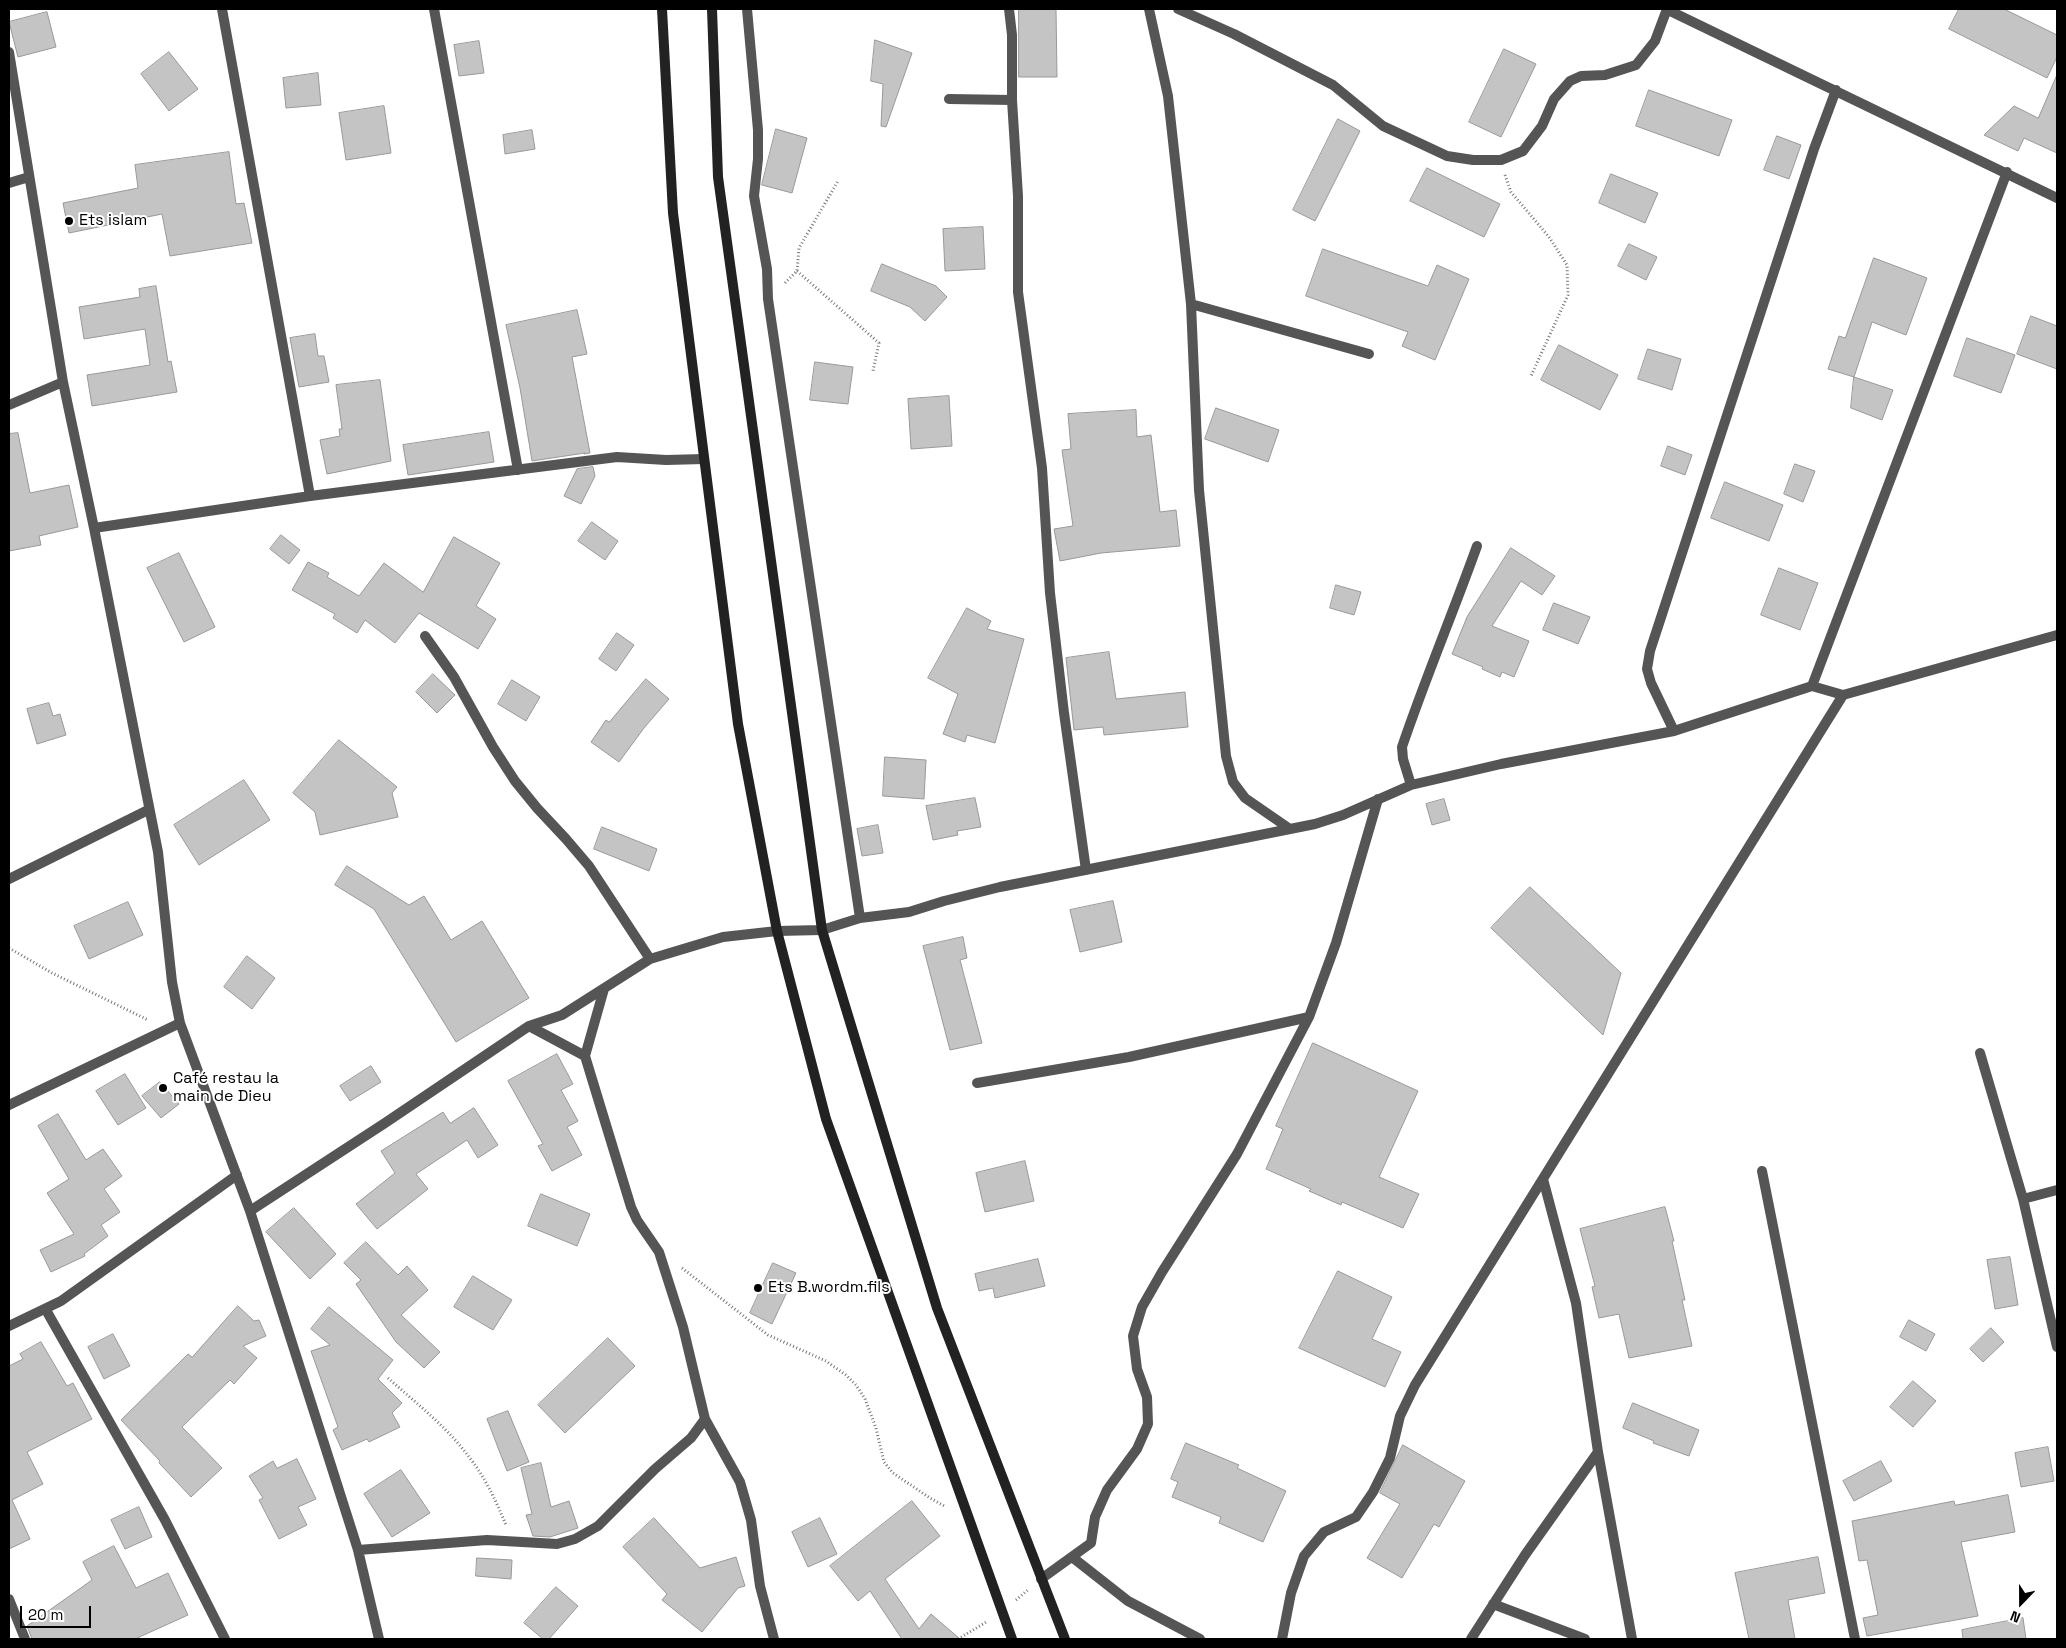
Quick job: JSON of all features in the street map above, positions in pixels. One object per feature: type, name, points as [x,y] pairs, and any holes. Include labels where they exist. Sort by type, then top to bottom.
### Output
[{"type":"main road","points":[[662,9],[673,213],[738,724],[777,931],[826,1119],[1012,1639]]},
{"type":"main road","points":[[712,9],[718,177],[822,930],[937,1308],[1065,1639]]},
{"type":"street","points":[[222,9],[310,496]]},
{"type":"street","points":[[434,9],[518,470]]},
{"type":"street","points":[[748,9],[758,130],[758,159],[754,196],[860,918]]},
{"type":"street","points":[[1009,9],[1012,34],[1012,100],[1018,196],[1018,292],[1042,468],[1050,593],[1063,704],[1086,870]]},
{"type":"street","points":[[1149,9],[1168,96],[1191,304],[1199,490],[1226,756],[1233,782],[1245,798],[1290,829]]},
{"type":"street","points":[[1178,9],[1234,34],[1333,85],[1382,126],[1447,156],[1474,160],[1500,160],[1523,150],[1542,126],[1554,99],[1570,81],[1581,76],[1605,75],[1636,65],[1655,41],[1666,9],[2007,172],[2057,198]]},
{"type":"street","points":[[9,52],[63,382],[158,852],[172,982],[180,1023],[250,1211],[358,1550],[379,1639]]},
{"type":"street","points":[[1674,731],[1649,676],[1647,669],[1650,651],[1814,150],[1836,90]]},
{"type":"street","points":[[949,99],[1012,100]]},
{"type":"street","points":[[1812,686],[2007,172]]},
{"type":"street","points":[[9,183],[29,177]]},
{"type":"street","points":[[1191,304],[1369,354]]},
{"type":"street","points":[[9,405],[63,382]]},
{"type":"street","points":[[94,528],[310,496],[617,457],[666,460],[704,459]]},
{"type":"street","points":[[1411,785],[1403,759],[1402,747],[1477,546]]},
{"type":"street","points":[[250,1211],[529,1026],[562,1015],[650,959],[723,937],[777,931],[822,930],[860,918],[909,912],[944,900],[1000,887],[1315,824],[1411,785],[1501,764],[1674,731],[1812,686],[1843,695],[2057,635]]},
{"type":"street","points":[[425,636],[454,677],[515,781],[589,866],[650,959]]},
{"type":"street","points":[[1282,1639],[1291,1593],[1304,1556],[1324,1532],[1356,1517],[1373,1492],[1390,1458],[1400,1416],[1416,1385],[1843,695]]},
{"type":"street","points":[[1041,1579],[1091,1543],[1095,1517],[1107,1490],[1137,1449],[1148,1424],[1147,1397],[1137,1369],[1133,1336],[1142,1307],[1237,1154],[1309,1017],[1336,944],[1378,799]]},
{"type":"street","points":[[9,879],[148,810]]},
{"type":"street","points":[[604,989],[585,1056],[631,1207],[637,1220],[659,1252],[683,1327],[705,1419],[740,1482],[751,1520],[760,1586],[774,1639]]},
{"type":"street","points":[[977,1083],[1129,1057],[1309,1017]]},
{"type":"street","points":[[9,1105],[166,1028],[180,1023]]},
{"type":"street","points":[[529,1026],[585,1056]]},
{"type":"street","points":[[1980,1053],[2023,1199],[2057,1347]]},
{"type":"street","points":[[1762,1171],[1855,1639]]},
{"type":"street","points":[[9,1326],[46,1310],[237,1175]]},
{"type":"street","points":[[1543,1179],[1576,1303],[1598,1452],[1632,1639]]},
{"type":"street","points":[[2023,1199],[2057,1190]]},
{"type":"street","points":[[46,1310],[166,1520],[225,1639]]},
{"type":"street","points":[[358,1550],[487,1540],[557,1544],[575,1539],[598,1526],[655,1468],[691,1438],[705,1419]]},
{"type":"street","points":[[1471,1639],[1525,1555],[1598,1452]]},
{"type":"street","points":[[1072,1557],[1128,1601],[1200,1639]]},
{"type":"street","points":[[9,1599],[25,1639]]},
{"type":"street","points":[[1493,1604],[1585,1639]]},
{"type":"path","points":[[1500,160],[1511,192],[1549,237],[1567,265],[1568,295],[1531,376]]},
{"type":"path","points":[[768,299],[797,271],[800,248],[838,180]]},
{"type":"path","points":[[797,271],[879,343],[872,371]]},
{"type":"path","points":[[9,948],[52,974],[166,1028]]},
{"type":"path","points":[[659,1252],[707,1285],[768,1335],[826,1361],[846,1374],[865,1399],[876,1428],[884,1462],[893,1473],[930,1498],[969,1519]]},
{"type":"path","points":[[388,1378],[458,1442],[492,1494],[514,1541]]},
{"type":"building","points":[[1019,9],[1056,9],[1057,77],[1019,77]]},
{"type":"building","points":[[1959,9],[2004,9],[2057,35],[2057,57],[2047,78],[1949,29]]},
{"type":"building","points":[[47,12],[56,47],[18,57],[9,22]]},
{"type":"building","points":[[875,40],[912,53],[886,127],[881,126],[883,84],[871,81]]},
{"type":"building","points":[[479,41],[484,73],[459,76],[454,45]]},
{"type":"building","points":[[1504,49],[1536,64],[1501,137],[1469,122]]},
{"type":"building","points":[[169,52],[198,89],[169,111],[141,74]]},
{"type":"building","points":[[318,73],[321,105],[286,108],[283,78]]},
{"type":"building","points":[[2057,75],[2057,153],[2024,138],[2018,151],[1984,135],[2014,106],[2038,118]]},
{"type":"building","points":[[1649,90],[1732,120],[1719,156],[1636,126]]},
{"type":"building","points":[[384,106],[391,153],[346,160],[339,113]]},
{"type":"building","points":[[1338,119],[1360,131],[1315,221],[1293,210]]},
{"type":"building","points":[[776,129],[807,138],[792,193],[762,185]]},
{"type":"building","points":[[532,130],[535,149],[505,154],[503,135]]},
{"type":"building","points":[[1777,136],[1801,145],[1789,179],[1764,170]]},
{"type":"building","points":[[229,152],[236,204],[244,203],[252,243],[170,256],[162,214],[69,233],[63,203],[138,188],[135,165]]},
{"type":"building","points":[[1427,168],[1500,204],[1484,237],[1410,201]]},
{"type":"building","points":[[1611,174],[1658,193],[1645,223],[1599,203]]},
{"type":"building","points":[[983,227],[985,269],[945,271],[943,229]]},
{"type":"building","points":[[1629,244],[1657,257],[1646,280],[1618,266]]},
{"type":"building","points":[[1323,249],[1428,286],[1437,265],[1469,279],[1435,360],[1402,346],[1408,332],[1306,296]]},
{"type":"building","points":[[1874,258],[1927,278],[1906,335],[1872,322],[1854,377],[1828,369],[1839,336],[1845,338]]},
{"type":"building","points":[[882,264],[936,286],[947,297],[925,321],[910,307],[871,291]]},
{"type":"building","points":[[156,286],[168,362],[171,361],[177,392],[92,406],[87,375],[150,365],[145,329],[84,339],[79,307],[140,297],[139,289]]},
{"type":"building","points":[[577,310],[587,354],[572,357],[590,453],[532,461],[520,388],[506,325]]},
{"type":"building","points":[[2031,316],[2057,326],[2057,369],[2017,354]]},
{"type":"building","points":[[315,334],[318,356],[324,356],[329,382],[299,387],[290,338]]},
{"type":"building","points":[[1967,338],[2015,355],[2001,393],[1954,376]]},
{"type":"building","points":[[1559,345],[1618,375],[1600,410],[1541,380]]},
{"type":"building","points":[[1648,349],[1681,359],[1672,390],[1638,379]]},
{"type":"building","points":[[815,362],[853,367],[848,404],[810,400]]},
{"type":"building","points":[[1854,377],[1893,390],[1882,420],[1851,408]]},
{"type":"building","points":[[380,380],[391,461],[327,474],[320,440],[340,436],[339,429],[342,429],[336,385]]},
{"type":"building","points":[[949,396],[952,446],[911,449],[908,399]]},
{"type":"building","points":[[1216,408],[1279,430],[1268,462],[1205,439]]},
{"type":"building","points":[[1136,410],[1137,437],[1151,435],[1160,512],[1176,510],[1180,546],[1101,553],[1060,561],[1054,529],[1073,526],[1062,450],[1071,449],[1068,414]]},
{"type":"building","points":[[489,432],[494,462],[408,475],[403,445]]},
{"type":"building","points":[[18,433],[30,493],[69,485],[78,527],[39,536],[41,545],[9,551],[9,434]]},
{"type":"building","points":[[1668,446],[1692,455],[1685,475],[1661,466]]},
{"type":"building","points":[[1795,464],[1815,471],[1803,502],[1784,494]]},
{"type":"building","points":[[593,467],[595,476],[581,504],[564,496],[577,469]]},
{"type":"building","points":[[1725,482],[1783,505],[1769,541],[1711,518]]},
{"type":"building","points":[[592,522],[618,541],[605,560],[578,541]]},
{"type":"building","points":[[281,535],[300,550],[289,564],[270,549]]},
{"type":"building","points":[[454,537],[500,563],[476,606],[496,619],[478,649],[419,613],[395,643],[365,620],[357,633],[333,618],[335,614],[292,590],[308,562],[329,573],[327,577],[359,596],[384,563],[423,592]]},
{"type":"building","points":[[1511,548],[1555,576],[1542,595],[1521,581],[1492,626],[1529,641],[1514,677],[1502,672],[1500,677],[1482,669],[1483,667],[1452,654],[1467,617]]},
{"type":"building","points":[[179,553],[215,627],[184,642],[147,568]]},
{"type":"building","points":[[1779,568],[1818,583],[1800,630],[1761,615]]},
{"type":"building","points":[[1336,585],[1361,592],[1354,615],[1330,608]]},
{"type":"building","points":[[1554,603],[1590,617],[1578,644],[1543,630]]},
{"type":"building","points":[[967,608],[991,621],[987,629],[1024,639],[995,743],[967,735],[965,742],[943,734],[958,694],[928,678]]},
{"type":"building","points":[[617,633],[634,645],[616,671],[599,659]]},
{"type":"building","points":[[1109,652],[1116,699],[1185,692],[1188,727],[1104,735],[1103,727],[1074,730],[1066,658]]},
{"type":"building","points":[[433,674],[455,695],[437,713],[416,692]]},
{"type":"building","points":[[646,679],[669,699],[644,728],[619,762],[591,742],[606,720],[609,722]]},
{"type":"building","points":[[512,680],[540,697],[526,721],[498,704]]},
{"type":"building","points":[[49,703],[53,716],[60,714],[66,735],[37,744],[27,709]]},
{"type":"building","points":[[339,740],[397,787],[392,793],[398,817],[320,835],[315,812],[293,793]]},
{"type":"building","points":[[885,757],[926,760],[924,799],[883,796]]},
{"type":"building","points":[[244,780],[270,820],[199,865],[174,825]]},
{"type":"building","points":[[975,798],[981,827],[957,831],[958,835],[933,840],[926,806]]},
{"type":"building","points":[[1444,799],[1450,820],[1432,825],[1426,804]]},
{"type":"building","points":[[878,825],[883,853],[862,856],[857,829]]},
{"type":"building","points":[[602,827],[657,849],[649,871],[594,849]]},
{"type":"building","points":[[347,866],[409,905],[424,896],[451,940],[482,921],[529,998],[456,1042],[374,909],[335,885]]},
{"type":"building","points":[[1530,887],[1621,973],[1603,1035],[1491,928]]},
{"type":"building","points":[[1113,901],[1122,942],[1080,952],[1070,910]]},
{"type":"building","points":[[128,902],[143,935],[89,959],[74,926]]},
{"type":"building","points":[[963,937],[967,958],[960,960],[982,1043],[950,1050],[923,946]]},
{"type":"building","points":[[247,956],[275,978],[252,1009],[224,987]]},
{"type":"building","points":[[1313,1043],[1418,1091],[1379,1177],[1419,1194],[1403,1228],[1342,1202],[1341,1205],[1266,1169],[1283,1129],[1276,1126]]},
{"type":"building","points":[[557,1054],[573,1084],[561,1090],[578,1121],[567,1127],[582,1155],[552,1171],[538,1146],[543,1144],[508,1081]]},
{"type":"building","points":[[371,1066],[381,1082],[350,1101],[340,1086]]},
{"type":"building","points":[[125,1074],[146,1108],[118,1125],[96,1091]]},
{"type":"building","points":[[160,1082],[179,1104],[161,1118],[142,1096]]},
{"type":"building","points":[[474,1108],[498,1145],[478,1158],[467,1140],[416,1174],[428,1189],[377,1229],[356,1204],[395,1173],[381,1151],[443,1112],[450,1123]]},
{"type":"building","points":[[58,1114],[86,1160],[103,1149],[122,1176],[104,1189],[120,1212],[101,1225],[108,1236],[84,1254],[85,1256],[51,1272],[40,1250],[74,1234],[47,1193],[69,1179],[38,1126]]},
{"type":"building","points":[[1025,1161],[1034,1201],[985,1212],[976,1173]]},
{"type":"building","points":[[541,1194],[590,1214],[577,1246],[528,1226]]},
{"type":"building","points":[[1665,1207],[1674,1241],[1672,1241],[1685,1300],[1682,1300],[1692,1346],[1629,1358],[1619,1314],[1599,1318],[1592,1287],[1595,1286],[1580,1229]]},
{"type":"building","points":[[294,1208],[336,1254],[310,1279],[266,1232]]},
{"type":"building","points":[[366,1242],[398,1275],[407,1266],[428,1290],[401,1315],[440,1352],[424,1368],[396,1342],[356,1284],[361,1280],[344,1263]]},
{"type":"building","points":[[2010,1257],[2018,1305],[1995,1309],[1987,1260]]},
{"type":"building","points":[[1038,1259],[1045,1286],[995,1298],[993,1288],[979,1291],[975,1274]]},
{"type":"building","points":[[773,1263],[796,1273],[772,1324],[750,1313]]},
{"type":"building","points":[[1338,1271],[1392,1297],[1372,1339],[1401,1352],[1385,1387],[1299,1348]]},
{"type":"building","points":[[473,1276],[512,1300],[493,1330],[454,1307]]},
{"type":"building","points":[[238,1306],[254,1321],[259,1320],[266,1336],[243,1346],[257,1358],[234,1384],[230,1380],[182,1427],[222,1468],[191,1497],[121,1420],[188,1354],[192,1357]]},
{"type":"building","points":[[329,1307],[393,1360],[378,1379],[402,1403],[392,1413],[400,1427],[369,1442],[367,1439],[342,1450],[333,1430],[338,1427],[311,1351],[330,1345],[311,1329]]},
{"type":"building","points":[[1909,1320],[1935,1334],[1926,1351],[1900,1337]]},
{"type":"building","points":[[1991,1328],[2004,1342],[1983,1362],[1970,1349]]},
{"type":"building","points":[[113,1334],[130,1366],[104,1379],[88,1347]]},
{"type":"building","points":[[608,1338],[635,1366],[565,1433],[538,1405]]},
{"type":"building","points":[[41,1342],[67,1386],[73,1383],[92,1419],[27,1452],[43,1484],[12,1500],[30,1539],[9,1549],[9,1366],[23,1359],[20,1354]]},
{"type":"building","points":[[1913,1381],[1936,1401],[1913,1427],[1890,1407]]},
{"type":"building","points":[[1633,1403],[1699,1430],[1689,1456],[1653,1443],[1654,1441],[1623,1428]]},
{"type":"building","points":[[508,1411],[529,1462],[507,1471],[487,1419]]},
{"type":"building","points":[[1186,1443],[1239,1465],[1237,1468],[1286,1491],[1263,1542],[1219,1523],[1221,1517],[1172,1497],[1178,1482],[1171,1479]]},
{"type":"building","points":[[1403,1445],[1465,1481],[1439,1527],[1434,1524],[1402,1578],[1367,1558],[1400,1504],[1380,1493]]},
{"type":"building","points":[[2048,1447],[2054,1481],[2021,1487],[2015,1453]]},
{"type":"building","points":[[297,1459],[316,1499],[298,1507],[307,1525],[279,1539],[259,1500],[263,1498],[249,1476],[273,1461],[277,1468]]},
{"type":"building","points":[[1881,1461],[1892,1481],[1854,1501],[1843,1481]]},
{"type":"building","points":[[541,1463],[551,1507],[569,1501],[578,1528],[550,1537],[533,1536],[526,1515],[532,1514],[521,1468]]},
{"type":"building","points":[[401,1470],[430,1513],[392,1537],[364,1494]]},
{"type":"building","points":[[2008,1495],[2015,1532],[1961,1542],[1978,1616],[1867,1636],[1863,1618],[1878,1615],[1867,1560],[1859,1561],[1852,1521],[1954,1501],[1955,1505]]},
{"type":"building","points":[[912,1501],[940,1536],[885,1579],[919,1629],[931,1614],[960,1639],[902,1639],[870,1591],[858,1601],[830,1566]]},
{"type":"building","points":[[139,1507],[152,1537],[125,1549],[111,1520]]},
{"type":"building","points":[[654,1518],[700,1568],[736,1557],[745,1586],[738,1588],[702,1632],[662,1600],[667,1594],[623,1547]]},
{"type":"building","points":[[820,1518],[837,1554],[808,1567],[792,1532]]},
{"type":"building","points":[[114,1546],[136,1588],[168,1573],[188,1615],[135,1639],[32,1639],[27,1626],[92,1580],[83,1562]]},
{"type":"building","points":[[1818,1557],[1825,1593],[1788,1600],[1795,1639],[1749,1639],[1735,1573]]},
{"type":"building","points":[[477,1558],[512,1560],[511,1579],[476,1576]]},
{"type":"building","points":[[556,1587],[578,1606],[549,1639],[543,1639],[524,1623]]},
{"type":"building","points":[[2023,1618],[2026,1639],[1963,1639],[1962,1630]]},
{"type":"place","name":"Ets islam","points":[[69,221]]},
{"type":"place","name":"Café restau la main de Dieu","points":[[163,1088]]},
{"type":"place","name":"Ets B.wordm.fils","points":[[758,1288]]}]
